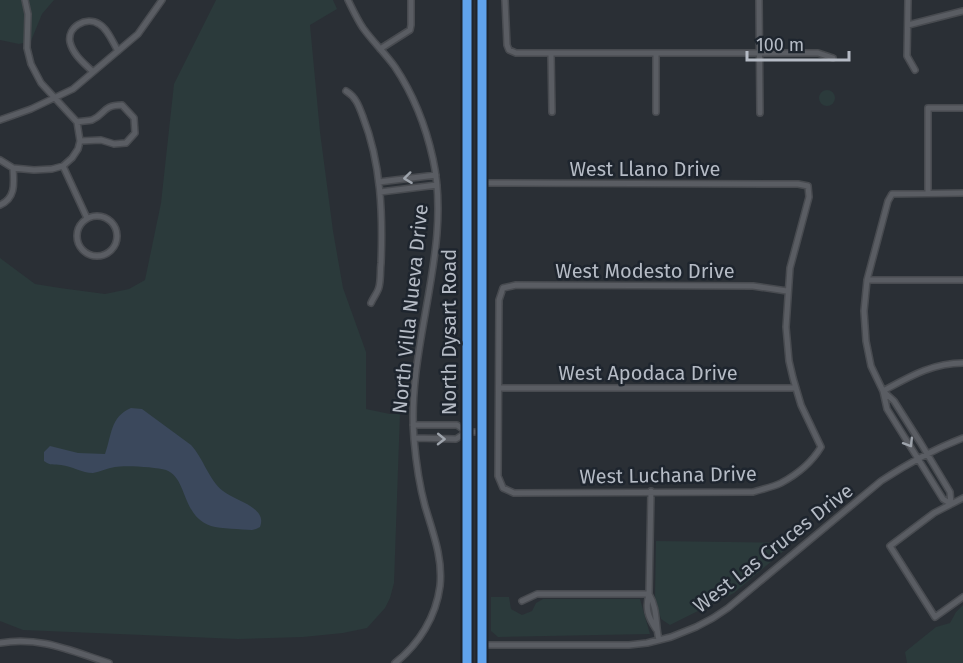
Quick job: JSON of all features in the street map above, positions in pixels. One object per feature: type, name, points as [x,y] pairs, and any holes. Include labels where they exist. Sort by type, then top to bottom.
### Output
[{"type":"main road","name":"North Dysart Road","points":[[467,0],[467,663]]},
{"type":"main road","name":"North Dysart Road","points":[[482,0],[482,663]]},
{"type":"main road","points":[[467,645],[482,645]]},
{"type":"street","points":[[0,160],[13,168],[52,169],[63,166],[72,158],[80,141],[77,122],[41,82],[29,59],[28,14],[25,0]]},
{"type":"street","points":[[0,120],[31,109],[73,89],[138,34],[162,0]]},
{"type":"street","name":"North Villa Nueva Drive","points":[[348,0],[357,20],[397,70],[413,99],[429,144],[437,185],[437,226],[417,356],[413,425],[421,490],[440,557],[440,585],[430,620],[415,645],[396,663]]},
{"type":"street","points":[[380,49],[410,30],[411,0]]},
{"type":"street","points":[[505,0],[507,45],[509,50],[516,53],[818,53],[833,58]]},
{"type":"street","points":[[759,0],[760,113]]},
{"type":"street","points":[[908,0],[908,56],[915,70]]},
{"type":"street","points":[[908,26],[963,11]]},
{"type":"street","points":[[93,72],[76,55],[70,42],[74,27],[82,22],[100,24],[109,34],[118,51]]},
{"type":"street","points":[[656,53],[656,112]]},
{"type":"street","points":[[551,54],[552,112]]},
{"type":"street","points":[[346,91],[357,101],[368,130],[380,182],[382,243],[379,288],[370,303]]},
{"type":"street","points":[[77,122],[94,119],[112,105],[122,105],[135,118],[135,133],[126,142],[114,144],[101,140],[80,141]]},
{"type":"street","points":[[928,193],[928,108],[963,108]]},
{"type":"street","points":[[63,166],[87,218]]},
{"type":"street","points":[[0,206],[10,199],[14,188],[13,168]]},
{"type":"street","points":[[380,182],[436,175]]},
{"type":"street","name":"West Llano Drive","points":[[482,183],[798,184],[808,186],[809,197],[790,268],[787,291]]},
{"type":"street","points":[[380,192],[437,185]]},
{"type":"street","points":[[951,504],[943,499],[887,410],[883,391],[871,366],[866,341],[864,311],[867,280],[888,201],[892,194],[963,193]]},
{"type":"street","points":[[100,216],[115,227],[116,240],[105,254],[91,255],[85,252],[78,241],[79,228],[87,218],[100,216]]},
{"type":"street","points":[[867,280],[963,280]]},
{"type":"street","name":"West Modesto Drive","points":[[500,388],[499,300],[503,288],[516,285],[753,286],[787,291]]},
{"type":"street","points":[[787,291],[786,327],[789,361],[796,388]]},
{"type":"street","points":[[883,391],[926,369],[947,363],[963,363]]},
{"type":"street","name":"West Apodaca Drive","points":[[500,388],[796,388]]},
{"type":"street","name":"West Luchana Drive","points":[[500,388],[498,476],[502,488],[514,493],[753,492],[779,484],[804,467],[821,447],[801,405],[796,388]]},
{"type":"street","points":[[883,391],[894,401],[950,492],[951,504]]},
{"type":"street","points":[[413,425],[457,425],[467,432]]},
{"type":"street","points":[[414,438],[456,439],[467,432],[482,432]]},
{"type":"street","name":"West Las Cruces Drive","points":[[482,645],[629,645],[659,640],[690,629],[713,618],[898,470],[963,438]]},
{"type":"street","points":[[651,491],[650,594],[647,604],[659,640]]},
{"type":"street","points":[[963,498],[934,513],[890,546],[935,618],[963,597]]},
{"type":"street","points":[[522,602],[537,594],[650,594]]},
{"type":"street","points":[[650,594],[657,618],[656,629]]},
{"type":"street","points":[[648,610],[655,608]]},
{"type":"street","points":[[0,643],[43,642],[109,663]]},
{"type":"shaded area","points":[[0,0],[54,0],[42,14],[31,41],[19,44],[0,40]]},
{"type":"shaded area","points":[[216,0],[333,0],[337,9],[310,25],[320,132],[333,231],[343,288],[366,352],[366,409],[390,414],[400,413],[394,583],[390,598],[385,608],[367,628],[303,637],[238,639],[23,630],[0,621],[0,258],[35,284],[60,288],[105,294],[129,289],[145,280],[161,203],[174,84]]},
{"type":"shaded area","points":[[824,90],[830,90],[835,98],[833,104],[824,106],[819,101],[819,95]]},
{"type":"shaded area","points":[[656,541],[793,543],[734,593],[670,625],[661,619],[655,597]]},
{"type":"shaded area","points":[[491,597],[509,597],[511,609],[522,615],[532,611],[536,603],[543,599],[640,599],[650,634],[498,637],[491,631]]},
{"type":"shaded area","points":[[963,605],[963,663],[907,663],[905,652],[936,627],[950,623]]},
{"type":"water","points":[[131,408],[142,409],[191,445],[223,491],[255,509],[261,520],[260,527],[252,530],[225,528],[211,526],[201,521],[189,506],[178,481],[166,470],[120,466],[93,473],[44,461],[44,452],[50,446],[78,453],[105,454],[115,422],[119,416]]},
{"type":"cycle path","points":[[467,0],[467,663]]},
{"type":"cycle path","points":[[482,0],[482,663]]}]
